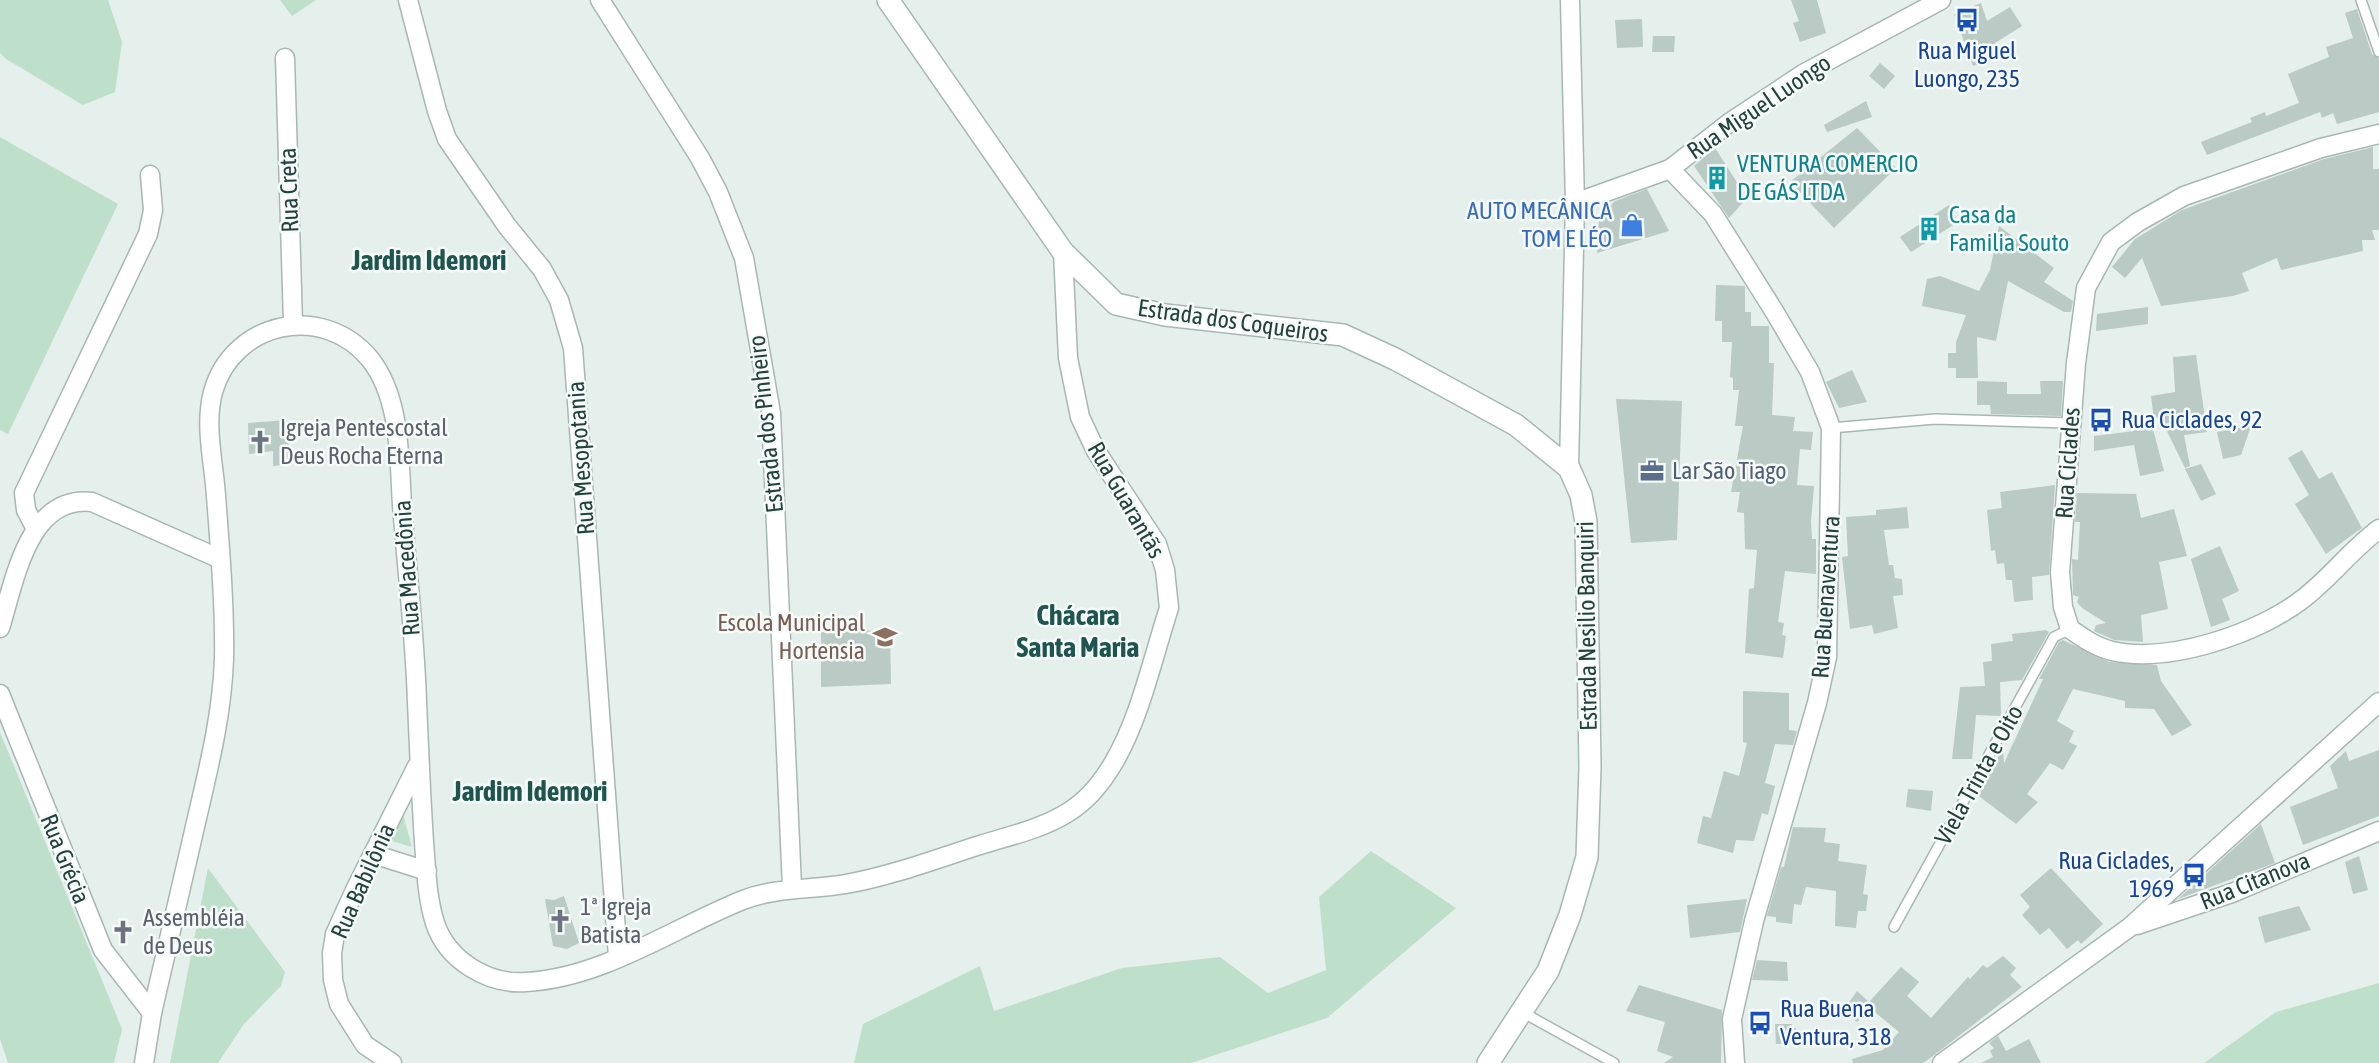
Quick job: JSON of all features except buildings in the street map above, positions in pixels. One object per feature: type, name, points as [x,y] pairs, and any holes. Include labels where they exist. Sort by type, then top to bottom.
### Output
[{"type":"street","name":"Rua Mesopotania","points":[[408,0],[447,139],[507,226],[542,269],[559,300],[573,348],[618,957]]},
{"type":"street","name":"Estrada dos Pinheiro","points":[[600,0],[700,158],[718,192],[744,258],[771,413],[792,887]]},
{"type":"street","name":"Estrada dos Coqueiros","points":[[888,0],[1063,253],[1116,304],[1165,315],[1343,335],[1395,359],[1516,425],[1569,468]]},
{"type":"street","name":"Estrada Nesilio Banquiri","points":[[1488,1063],[1548,971],[1570,915],[1587,857],[1590,831],[1586,522],[1581,495],[1569,468],[1575,203],[1570,0]]},
{"type":"street","name":"Rua Miguel Luongo","points":[[1575,203],[1670,169],[1729,122],[1803,74],[1941,0]]},
{"type":"street","name":"Rua Creta","points":[[285,58],[293,323]]},
{"type":"street","name":"Rua Ciclades","points":[[2070,629],[2063,607],[2060,572],[2070,423],[2086,288],[2111,242],[2138,222],[2184,196],[2321,148],[2379,134]]},
{"type":"street","name":"Rua Buenaventura","points":[[1670,169],[1713,214],[1774,311],[1810,372],[1831,428],[1827,657],[1817,703],[1754,921],[1732,1019],[1735,1063]]},
{"type":"street","points":[[35,527],[26,510],[24,493],[148,234],[153,210],[150,175]]},
{"type":"street","name":"Rua Guarantãs","points":[[792,887],[840,885],[882,876],[1041,825],[1067,813],[1087,797],[1118,756],[1169,608],[1168,592],[1157,544],[1096,451],[1080,416],[1068,359],[1063,253]]},
{"type":"street","name":"Rua Macedônia","points":[[293,323],[324,328],[359,347],[374,364],[386,390],[397,433],[417,700],[417,766],[427,870],[436,925],[450,949],[466,965],[496,980],[520,983],[553,979],[618,957],[748,898],[792,887]]},
{"type":"street","points":[[144,1063],[152,1013],[222,708],[224,651],[209,429],[213,390],[240,350],[265,332],[293,323]]},
{"type":"street","points":[[0,628],[35,527],[60,505],[75,500],[92,502],[218,558]]},
{"type":"street","points":[[2070,629],[2098,646],[2120,652],[2175,649],[2229,637],[2283,614],[2306,597],[2379,529]]},
{"type":"street","name":"Rua Grécia","points":[[0,694],[103,950],[152,1013]]},
{"type":"street","points":[[1942,1063],[2130,927],[2379,702]]},
{"type":"street","name":"Rua Babilônia","points":[[392,1063],[365,1045],[339,1004],[333,980],[331,953],[335,934],[417,766]]},
{"type":"street","name":"Rua Citanova","points":[[2130,927],[2232,893],[2379,831]]},
{"type":"street","points":[[373,854],[427,870]]},
{"type":"lane","points":[[2361,0],[2379,52]]},
{"type":"lane","points":[[1831,428],[1935,419],[2070,423]]},
{"type":"lane","name":"Viela Trinta e Oito","points":[[1894,928],[2054,637],[2070,629]]},
{"type":"lane","points":[[1522,1012],[1614,1063]]},
{"type":"green space","points":[[0,0],[108,0],[122,42],[115,92],[83,105],[6,59],[0,53]]},
{"type":"green space","points":[[280,0],[316,0],[292,16]]},
{"type":"green space","points":[[0,137],[118,204],[8,434],[0,430]]},
{"type":"green space","points":[[0,732],[122,1029],[114,1063],[8,1063],[0,1039]]},
{"type":"green space","points":[[401,807],[412,847],[385,839]]},
{"type":"green space","points":[[1371,851],[1456,908],[1327,1018],[1191,1063],[854,1063],[863,1024],[980,966],[994,1011],[1122,968],[1220,957],[1268,993],[1326,970],[1319,897]]},
{"type":"green space","points":[[208,868],[285,972],[281,986],[244,1024],[218,1063],[170,1063]]},
{"type":"green space","points":[[2379,983],[2379,1063],[2204,1063],[2276,1012]]},
{"type":"place","name":"Rua Miguel Luongo, 235","points":[[1967,20]]},
{"type":"place","name":"VENTURA COMERCIO DE GÁS LTDA","points":[[1717,178]]},
{"type":"place","name":"AUTO MECÂNICA TOM E LÉO","points":[[1632,225]]},
{"type":"place","name":"Casa da Familia Souto","points":[[1929,229]]},
{"type":"place","name":"Rua Ciclades, 92","points":[[2101,420]]},
{"type":"place","name":"Igreja Pentescostal Deus Rocha Eterna","points":[[260,442]]},
{"type":"place","name":"Lar São Tiago","points":[[1652,471]]},
{"type":"place","name":"Escola Municipal Hortensia","points":[[885,637]]},
{"type":"place","name":"Rua Ciclades, 1969","points":[[2194,875]]},
{"type":"place","name":"1ª Igreja Batista","points":[[560,921]]},
{"type":"place","name":"Assembléia de Deus","points":[[123,932]]},
{"type":"place","name":"Rua Buena Ventura, 318","points":[[1760,1023]]},
{"type":"district","name":"Jardim Idemori","points":[[429,260]]},
{"type":"district","name":"Chácara Santa Maria","points":[[1078,631]]},
{"type":"district","name":"Jardim Idemori","points":[[530,791]]}]
